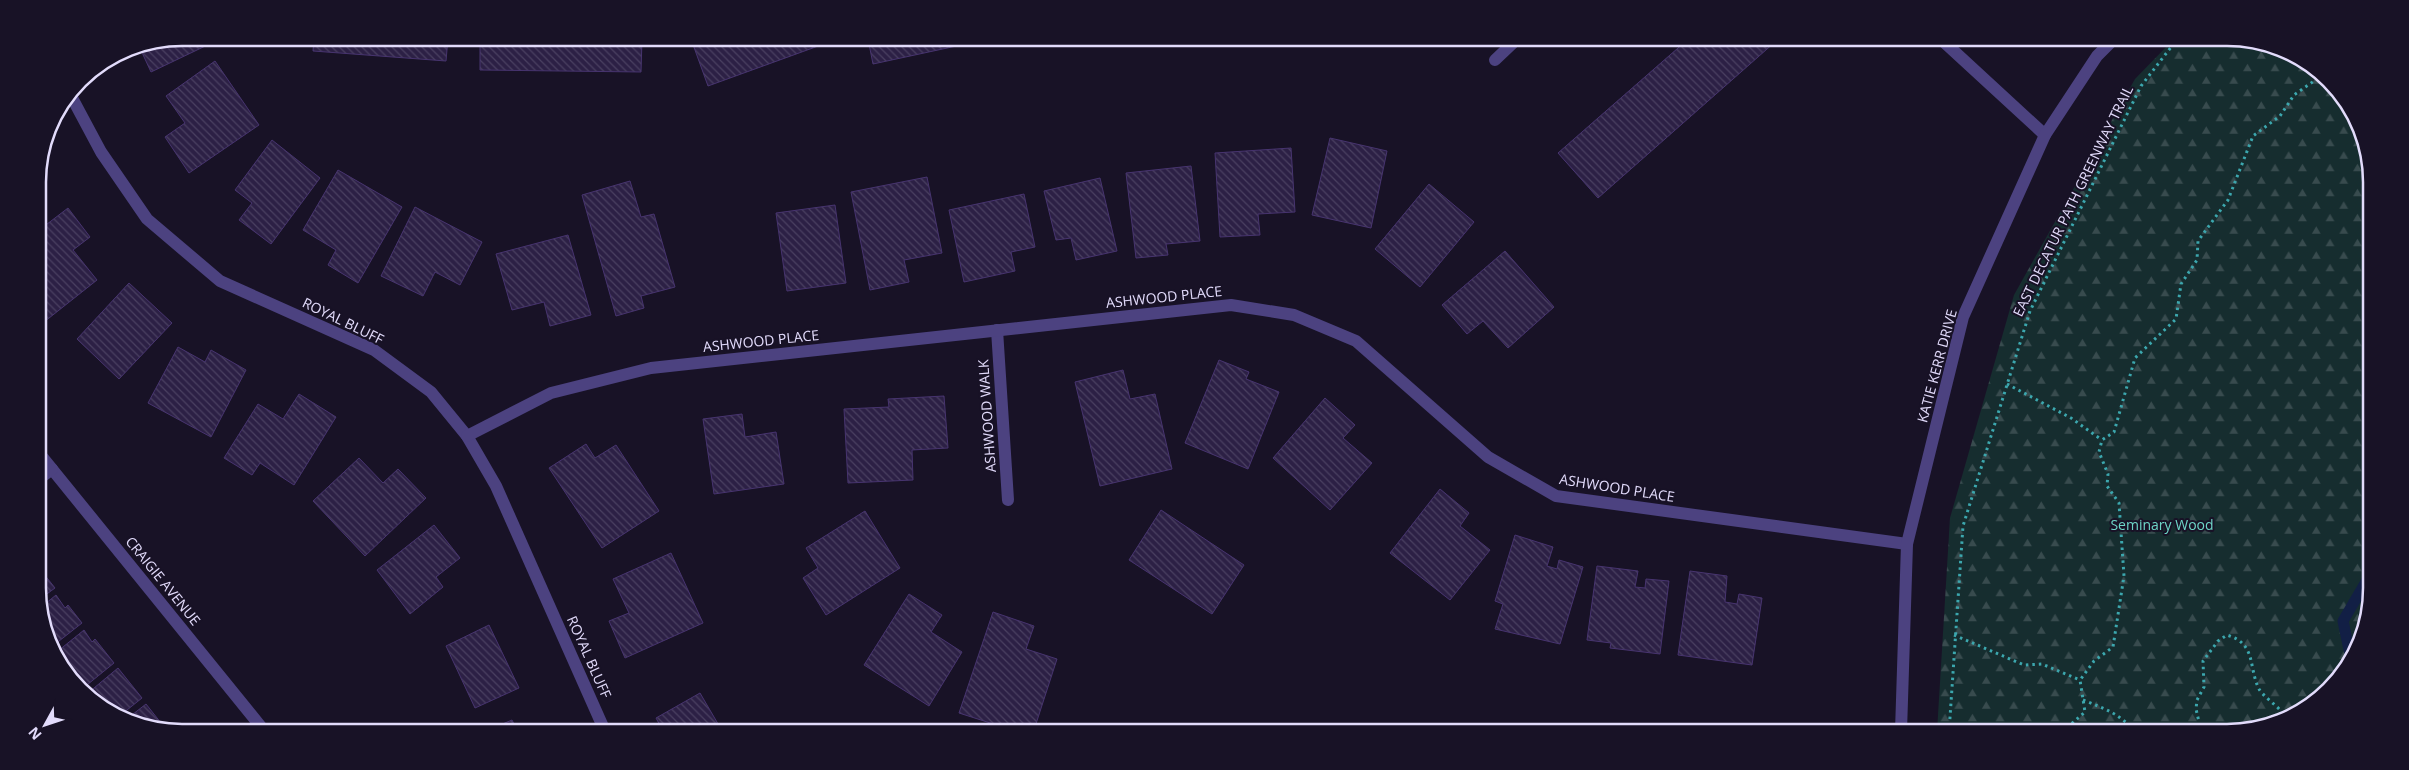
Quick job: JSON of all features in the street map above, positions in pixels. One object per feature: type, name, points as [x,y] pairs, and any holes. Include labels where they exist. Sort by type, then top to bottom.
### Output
[{"type":"street","points":[[1495,60],[1509,46]]},
{"type":"street","points":[[1948,46],[2045,135]]},
{"type":"street","name":"KATIE KERR DRIVE","points":[[1901,723],[1907,544],[1963,317],[2045,135],[2097,56],[2107,46]]},
{"type":"street","name":"ROYAL BLUFF","points":[[73,100],[100,152],[147,219],[220,281],[374,350],[430,392],[467,436],[496,486],[602,724]]},
{"type":"street","name":"ASHWOOD PLACE","points":[[467,436],[551,393],[651,368],[1231,305],[1294,314],[1356,341],[1488,457],[1556,496],[1907,544]]},
{"type":"street","name":"ASHWOOD WALK","points":[[997,330],[1008,500]]},
{"type":"street","name":"CRAIGIE AVENUE","points":[[46,462],[259,724]]},
{"type":"street","points":[[46,474],[52,469]]},
{"type":"path","name":"EAST DECATUR PATH GREENWAY TRAIL","points":[[1949,723],[1954,635],[1963,526],[2030,311],[2141,86],[2172,46]]},
{"type":"path","points":[[2072,723],[2085,712],[2080,680],[2094,661],[2113,647],[2124,576],[2119,503],[2107,486],[2108,474],[2099,452],[2102,440],[2114,432],[2135,358],[2176,319],[2181,284],[2197,260],[2198,241],[2228,200],[2253,136],[2280,116],[2294,95],[2315,79]]},
{"type":"path","points":[[2007,384],[2071,418],[2102,440]]},
{"type":"path","points":[[1954,635],[2024,665],[2042,664],[2080,680]]},
{"type":"path","points":[[2199,723],[2196,709],[2197,700],[2204,687],[2203,661],[2218,641],[2227,635],[2237,638],[2245,645],[2251,657],[2259,690],[2281,712]]},
{"type":"path","points":[[2083,700],[2111,711],[2127,723]]},
{"type":"green space","name":"Seminary Wood","points":[[2167,46],[2227,46],[2245,47],[2262,51],[2287,60],[2317,80],[2340,106],[2356,138],[2362,164],[2363,182],[2363,588],[2362,606],[2358,623],[2345,656],[2329,678],[2317,690],[2287,710],[2254,721],[2236,723],[1938,723],[1950,518],[2014,295],[2135,79]]},
{"type":"building","points":[[1680,46],[1770,46],[1598,198],[1558,153]]},
{"type":"building","points":[[173,47],[203,47],[151,72],[142,53]]},
{"type":"building","points":[[313,47],[447,47],[446,61],[313,51]]},
{"type":"building","points":[[480,47],[642,47],[641,72],[480,70]]},
{"type":"building","points":[[694,47],[816,47],[708,86]]},
{"type":"building","points":[[870,47],[954,47],[873,64]]},
{"type":"building","points":[[215,61],[259,125],[189,173],[165,137],[185,123],[166,96]]},
{"type":"building","points":[[1330,138],[1387,151],[1371,228],[1312,215]]},
{"type":"building","points":[[272,140],[320,178],[271,244],[239,220],[252,203],[235,190]]},
{"type":"building","points":[[1291,148],[1295,212],[1258,214],[1260,235],[1220,237],[1215,153]]},
{"type":"building","points":[[1191,166],[1200,241],[1166,244],[1168,255],[1136,258],[1126,173]]},
{"type":"building","points":[[338,170],[402,207],[358,283],[328,265],[336,250],[303,230]]},
{"type":"building","points":[[927,177],[942,253],[904,260],[909,282],[870,290],[851,192]]},
{"type":"building","points":[[1100,178],[1117,251],[1076,260],[1071,238],[1056,240],[1044,191]]},
{"type":"building","points":[[630,181],[641,217],[654,214],[675,287],[641,296],[644,308],[616,316],[582,195]]},
{"type":"building","points":[[1429,184],[1474,222],[1420,287],[1375,249]]},
{"type":"building","points":[[1024,194],[1035,247],[1011,252],[1015,271],[964,282],[949,210]]},
{"type":"building","points":[[835,205],[846,283],[787,291],[776,213]]},
{"type":"building","points":[[415,207],[482,242],[460,285],[435,272],[423,296],[381,276]]},
{"type":"building","points":[[68,208],[90,237],[73,250],[97,280],[47,320],[47,224]]},
{"type":"building","points":[[568,235],[591,315],[550,326],[544,302],[512,310],[496,254]]},
{"type":"building","points":[[1505,251],[1554,307],[1508,348],[1483,321],[1467,334],[1442,305]]},
{"type":"building","points":[[129,283],[172,323],[119,379],[77,339]]},
{"type":"building","points":[[178,347],[205,362],[211,350],[246,370],[211,437],[148,403]]},
{"type":"building","points":[[1219,360],[1249,372],[1246,379],[1279,392],[1248,469],[1185,443]]},
{"type":"building","points":[[1123,370],[1130,399],[1155,394],[1172,469],[1100,486],[1075,382]]},
{"type":"building","points":[[299,394],[336,417],[294,485],[260,463],[252,475],[224,458],[258,404],[283,419]]},
{"type":"building","points":[[944,396],[948,448],[912,450],[913,480],[848,483],[844,409],[889,407],[888,399]]},
{"type":"building","points":[[1325,398],[1355,425],[1343,438],[1372,463],[1330,510],[1273,458]]},
{"type":"building","points":[[742,414],[745,437],[776,432],[784,484],[714,494],[703,419]]},
{"type":"building","points":[[586,444],[595,458],[616,445],[659,511],[602,548],[549,468]]},
{"type":"building","points":[[359,458],[383,483],[398,469],[426,498],[365,556],[313,501]]},
{"type":"building","points":[[1440,489],[1469,513],[1460,526],[1490,550],[1450,600],[1390,553]]},
{"type":"building","points":[[1161,510],[1244,565],[1212,614],[1129,560]]},
{"type":"building","points":[[865,511],[900,568],[826,615],[803,578],[818,568],[806,548]]},
{"type":"building","points":[[434,525],[460,558],[436,577],[443,587],[410,614],[377,570]]},
{"type":"building","points":[[1515,535],[1553,547],[1547,566],[1557,569],[1559,560],[1583,567],[1560,644],[1495,629],[1503,604],[1495,601]]},
{"type":"building","points":[[671,553],[703,623],[625,658],[609,621],[629,613],[613,579]]},
{"type":"building","points":[[1597,566],[1638,571],[1635,587],[1645,588],[1646,579],[1669,581],[1660,654],[1610,648],[1611,643],[1587,640]]},
{"type":"building","points":[[1690,571],[1727,576],[1725,602],[1737,604],[1739,594],[1762,598],[1752,665],[1678,655]]},
{"type":"building","points":[[46,577],[55,588],[47,594]]},
{"type":"building","points":[[909,594],[942,615],[931,632],[962,652],[929,706],[864,665]]},
{"type":"building","points":[[56,595],[65,608],[68,605],[82,623],[57,642],[53,632],[48,602]]},
{"type":"building","points":[[993,612],[1034,626],[1026,649],[1057,659],[1036,724],[992,724],[959,713]]},
{"type":"building","points":[[489,625],[519,688],[475,708],[446,646]]},
{"type":"building","points":[[84,630],[92,642],[95,639],[114,663],[87,685],[69,664],[61,649]]},
{"type":"building","points":[[118,668],[142,698],[125,711],[106,701],[92,690]]},
{"type":"building","points":[[700,693],[718,724],[659,724],[656,718]]},
{"type":"building","points":[[146,704],[160,722],[147,719],[133,714]]},
{"type":"building","points":[[512,720],[514,724],[503,724]]},
{"type":"waterway","points":[[2349,648],[2343,621],[2363,587]]}]
